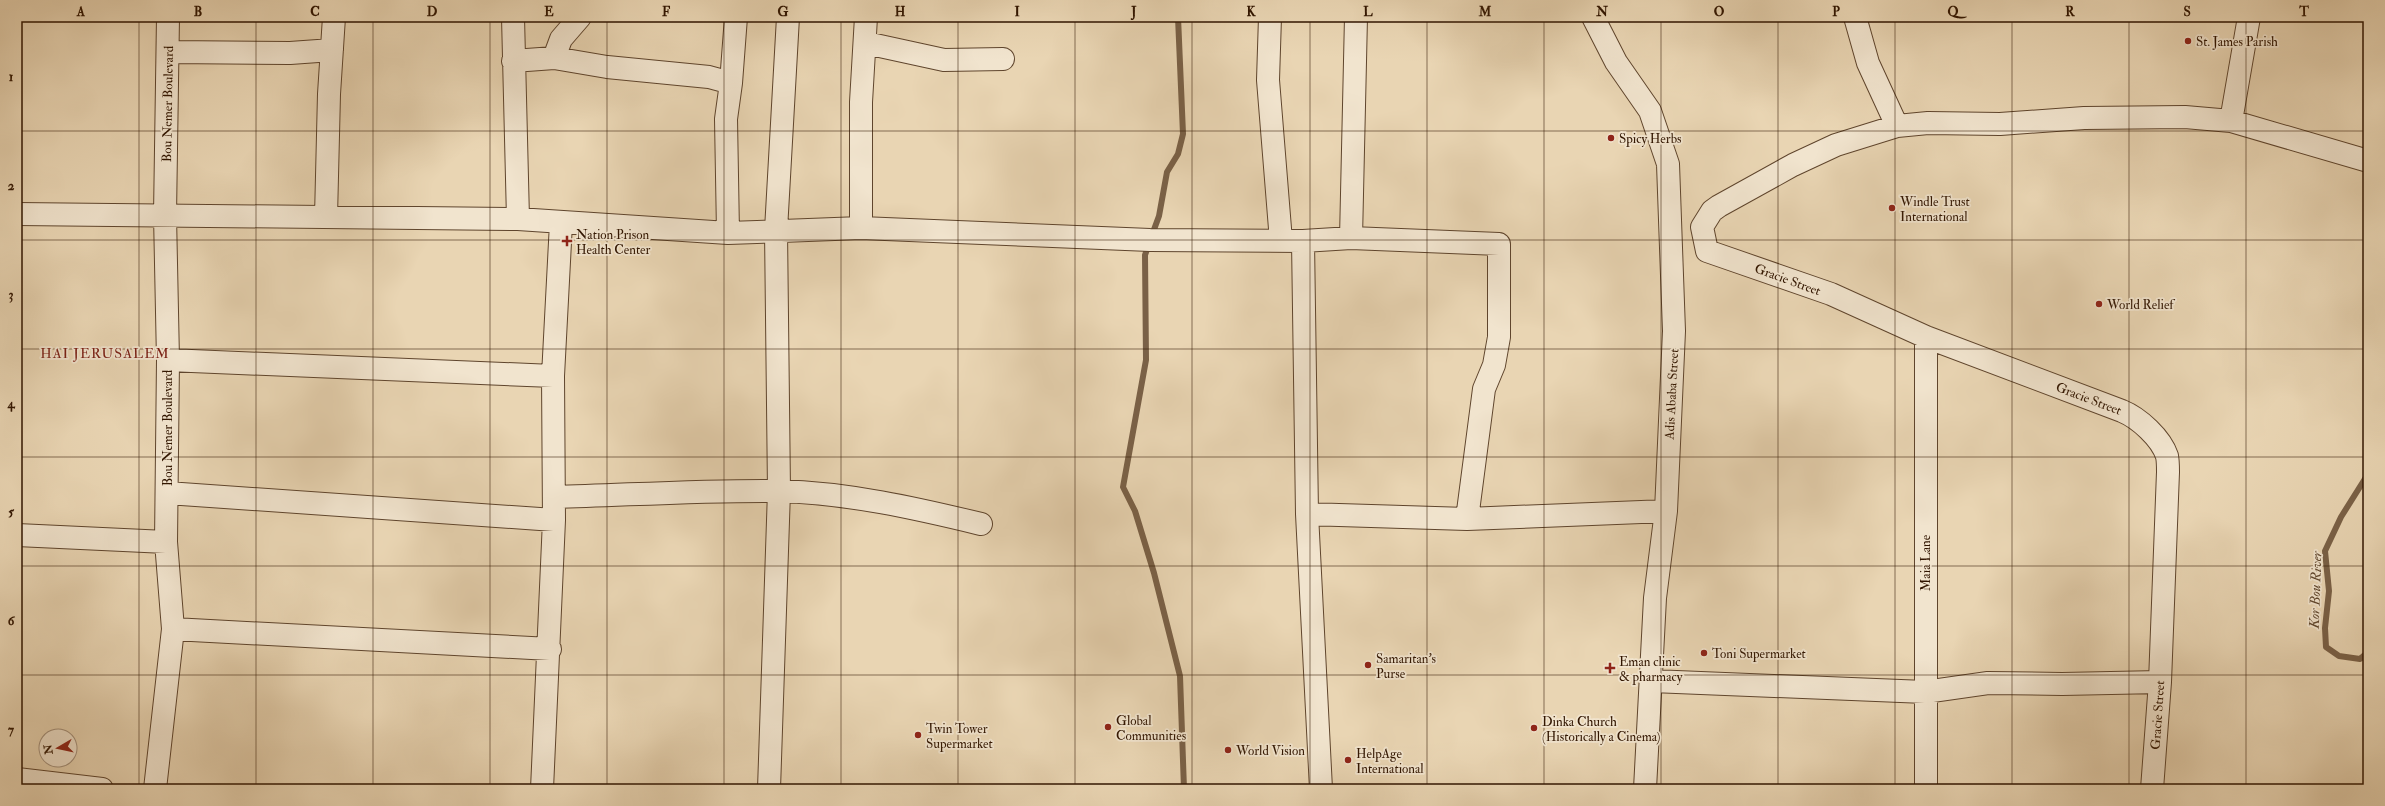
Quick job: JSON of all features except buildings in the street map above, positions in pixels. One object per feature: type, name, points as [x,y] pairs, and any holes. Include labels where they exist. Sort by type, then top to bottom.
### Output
[{"type":"street","name":"Bou Nemer Boulevard","points":[[156,789],[173,629],[166,542],[168,360],[165,215],[168,17]]},
{"type":"street","points":[[326,217],[329,94],[334,17]]},
{"type":"street","points":[[513,17],[518,219]]},
{"type":"street","points":[[554,58],[561,39],[580,17]]},
{"type":"street","points":[[728,233],[726,119],[731,83],[736,17]]},
{"type":"street","points":[[769,789],[780,491],[776,230],[788,17]]},
{"type":"street","points":[[861,228],[861,102],[866,43],[866,17]]},
{"type":"street","points":[[1270,17],[1268,80],[1281,241]]},
{"type":"street","points":[[1351,238],[1356,17]]},
{"type":"street","name":"Adis Ababa Street","points":[[1593,17],[1616,62],[1650,111],[1668,164],[1674,331],[1666,511],[1655,598],[1652,681],[1645,789]]},
{"type":"street","points":[[1856,17],[1868,63],[1897,126]]},
{"type":"street","points":[[2231,120],[2249,17]]},
{"type":"street","points":[[866,43],[944,60],[1003,59]]},
{"type":"street","points":[[168,52],[290,53],[332,50]]},
{"type":"street","points":[[513,61],[554,58],[607,67],[709,77],[731,83]]},
{"type":"street","points":[[1707,251],[1702,227],[1712,211],[1719,206],[1793,165],[1836,145],[1897,126],[1928,124],[2000,124],[2084,118],[2185,117],[2231,120],[2368,161]]},
{"type":"street","points":[[17,214],[518,219],[728,233],[861,228],[1150,240],[1303,241],[1351,238],[1499,244],[1499,337],[1494,365],[1484,389],[1467,519]]},
{"type":"street","points":[[542,789],[550,649],[555,497],[553,376],[561,223]]},
{"type":"street","points":[[1303,241],[1307,514],[1321,789]]},
{"type":"street","name":"Gracie Street","points":[[1671,243],[1707,251],[1831,294],[1926,337],[2132,415],[2158,441],[2166,456],[2168,472],[2160,682],[2152,789]]},
{"type":"street","name":"Maia Lane","points":[[1926,337],[1926,789]]},
{"type":"street","points":[[168,360],[553,376]]},
{"type":"street","points":[[555,497],[780,491],[863,499],[910,507],[982,524]]},
{"type":"street","points":[[167,493],[554,520]]},
{"type":"street","points":[[1307,514],[1467,519],[1666,511]]},
{"type":"street","points":[[17,535],[166,542]]},
{"type":"street","points":[[173,629],[550,649]]},
{"type":"street","points":[[1652,681],[1925,692],[1988,683],[2062,684],[2160,682]]},
{"type":"street","points":[[17,779],[102,789]]},
{"type":"waterway","points":[[1152,235],[1159,216],[1167,172],[1178,154],[1183,134],[1178,17]]},
{"type":"waterway","points":[[1149,244],[1145,255],[1146,360],[1123,487],[1135,511],[1154,573],[1180,676],[1184,789]]},
{"type":"waterway","name":"Kor Bou River","points":[[2368,474],[2341,517],[2325,551],[2329,591],[2325,628],[2326,647],[2339,656],[2360,659],[2368,652]]},
{"type":"place","name":"St. James Parish","points":[[2188,41]]},
{"type":"place","name":"Spicy Herbs","points":[[1611,138]]},
{"type":"place","name":"Windle Trust International","points":[[1892,208]]},
{"type":"place","name":"Nation Prison Health Center","points":[[567,241]]},
{"type":"place","name":"World Relief","points":[[2099,304]]},
{"type":"place","name":"Toni Supermarket","points":[[1704,653]]},
{"type":"place","name":"Samaritan's Purse","points":[[1368,665]]},
{"type":"place","name":"Eman clinic & pharmacy","points":[[1610,668]]},
{"type":"place","name":"Global Communities","points":[[1108,727]]},
{"type":"place","name":"Dinka Church (Historically a Cinema)","points":[[1534,728]]},
{"type":"place","name":"Twin Tower Supermarket","points":[[918,735]]},
{"type":"place","name":"World Vision","points":[[1228,750]]},
{"type":"place","name":"HelpAge International","points":[[1348,760]]},
{"type":"district","name":"HAI JERUSALEM","points":[[105,353]]}]
